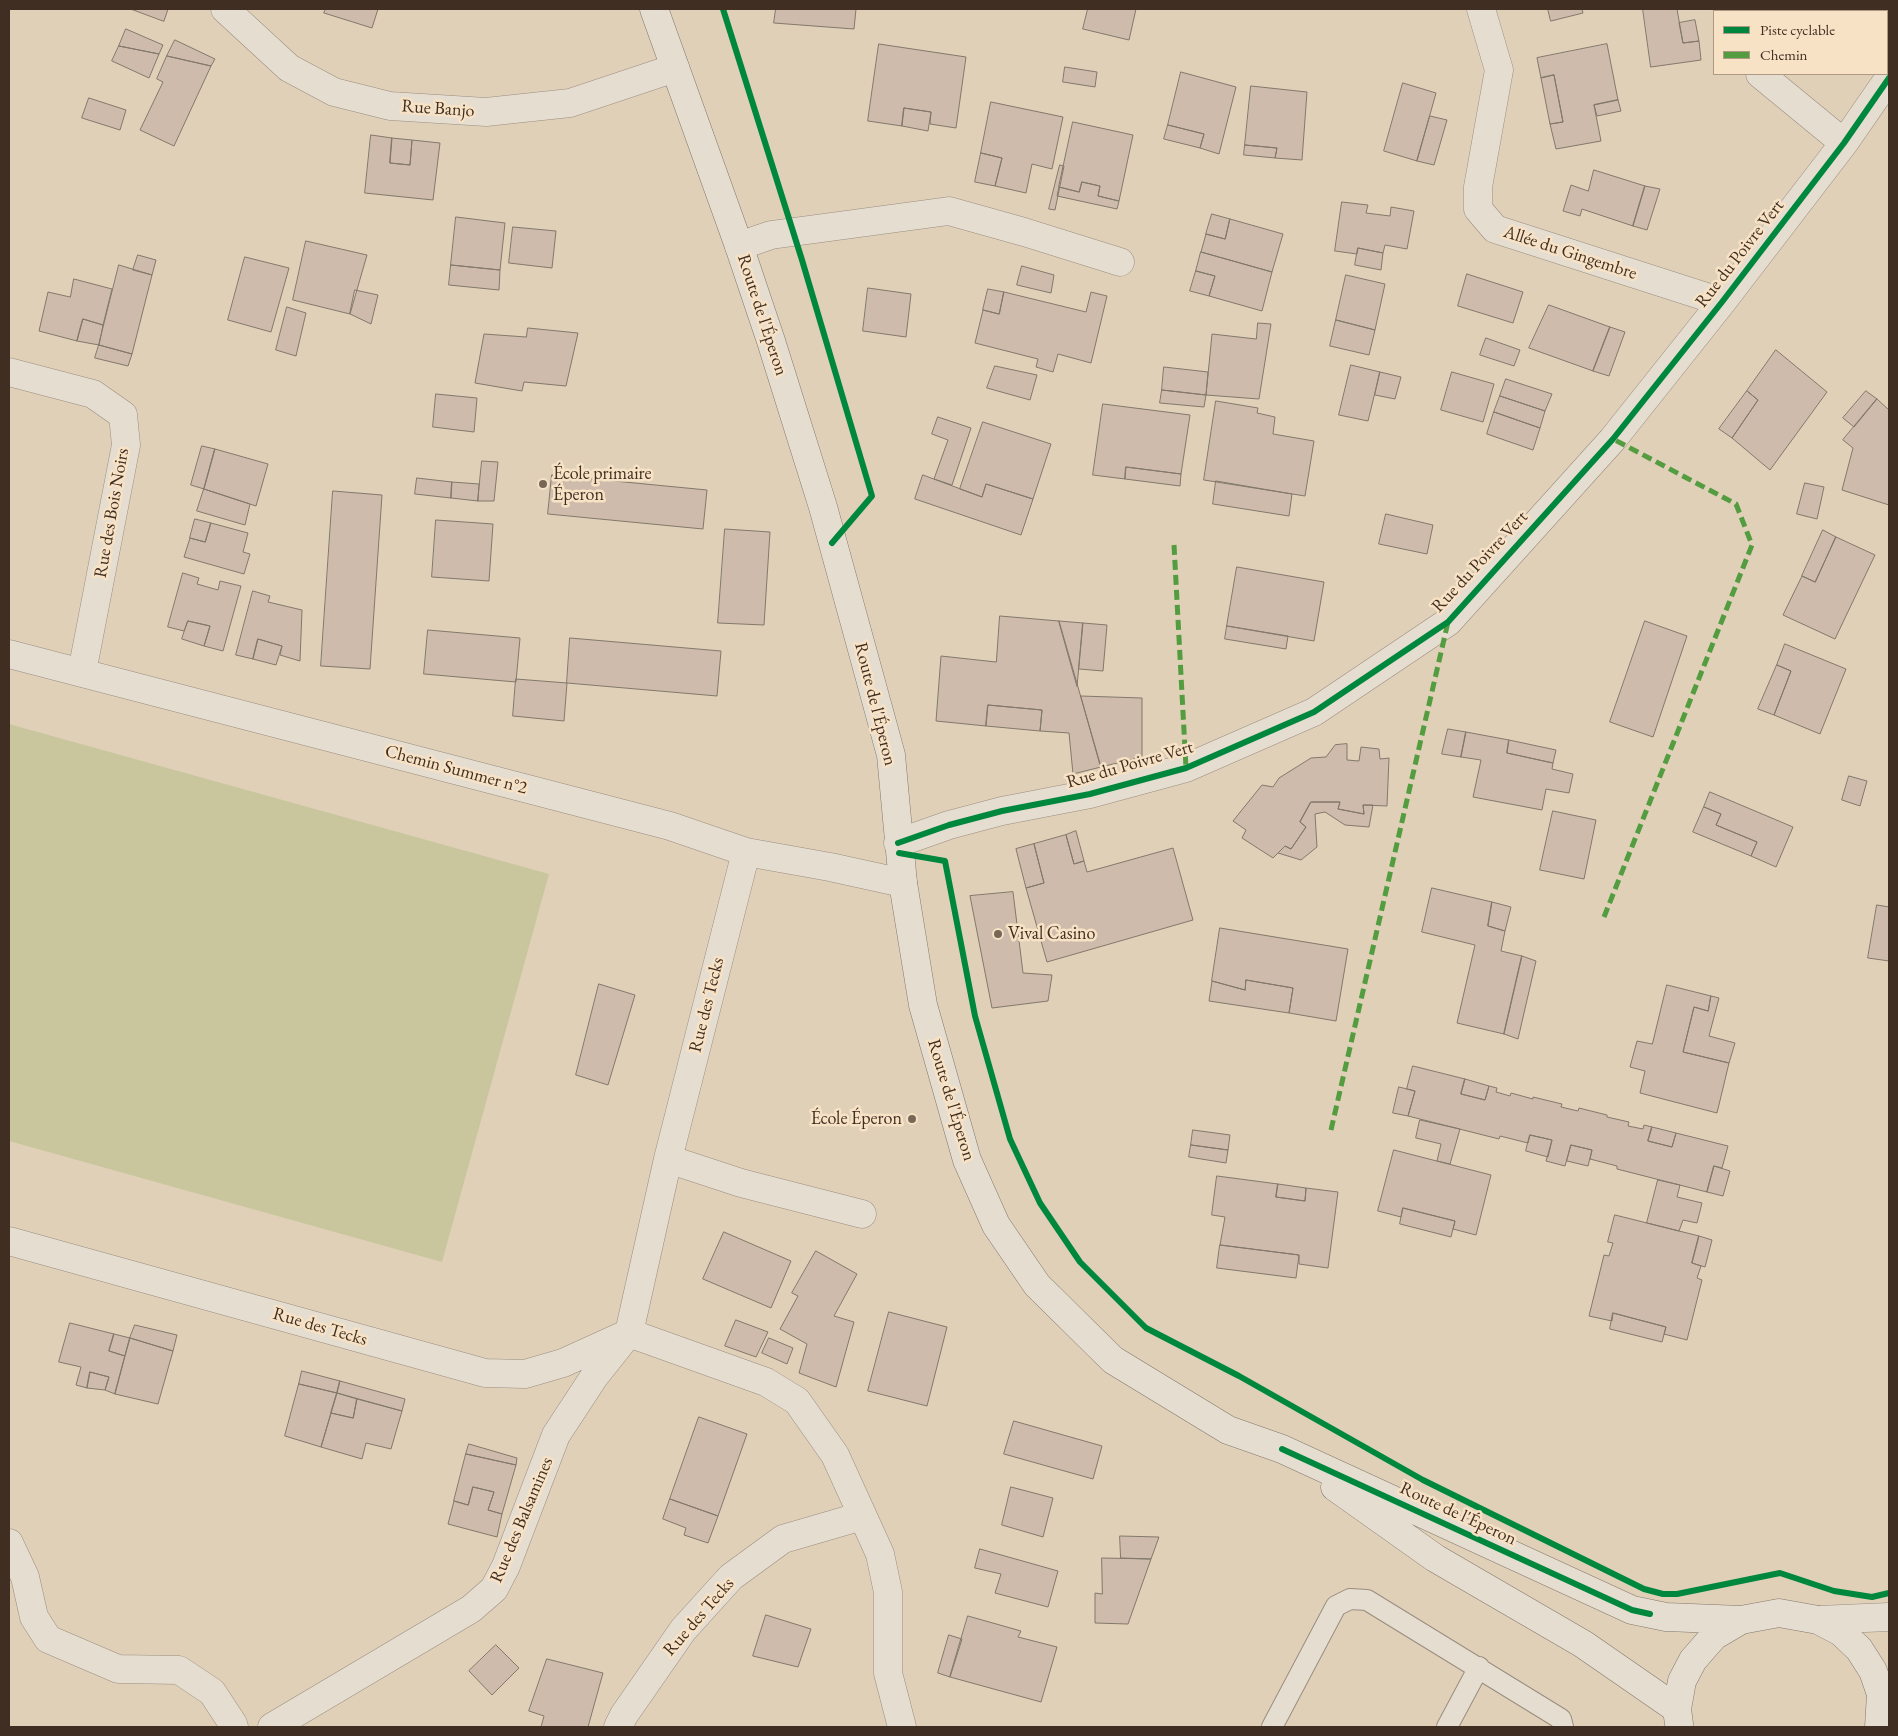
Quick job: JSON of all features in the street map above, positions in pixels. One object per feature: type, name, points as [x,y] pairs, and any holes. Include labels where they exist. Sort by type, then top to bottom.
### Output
[{"type":"street","name":"Rue Banjo","points":[[225,9],[289,68],[334,92],[390,106],[486,112],[570,102],[675,68]]},
{"type":"street","name":"Route de l'Éperon","points":[[654,9],[739,246],[823,507],[890,755],[903,883],[923,1005],[967,1160],[996,1225],[1037,1285],[1113,1360],[1228,1430],[1282,1449],[1632,1610],[1666,1617],[1741,1620]]},
{"type":"street","name":"Allée du Gingembre","points":[[1481,9],[1499,70],[1478,187],[1478,209],[1495,229],[1722,302]]},
{"type":"street","points":[[1761,75],[1844,143]]},
{"type":"street","name":"Rue du Poivre Vert","points":[[898,843],[1002,811],[1090,794],[1186,768],[1314,712],[1448,622],[1613,439],[1722,302],[1844,143],[1889,78]]},
{"type":"street","points":[[739,246],[771,234],[949,211],[1120,262]]},
{"type":"street","name":"Rue des Bois Noirs","points":[[9,372],[93,394],[123,415],[126,445],[82,672]]},
{"type":"street","name":"Chemin Summer n°2","points":[[9,654],[670,826],[746,852],[830,867],[903,883]]},
{"type":"street","name":"Rue des Tecks","points":[[9,1241],[485,1373],[525,1374],[563,1363],[628,1333],[668,1158],[746,852]]},
{"type":"street","points":[[668,1158],[741,1183],[862,1214]]},
{"type":"street","points":[[628,1333],[766,1382],[797,1401],[835,1455],[880,1554],[888,1592],[888,1673],[902,1727]]},
{"type":"street","name":"Rue des Balsamines","points":[[272,1727],[471,1609],[494,1589],[506,1566],[556,1436],[594,1377],[628,1333]]},
{"type":"street","name":"Route de l'Éperon","points":[[1282,1449],[1435,1558],[1583,1644],[1678,1720]]},
{"type":"street","name":"Rue des Tecks","points":[[618,1727],[624,1715],[683,1630],[731,1577],[783,1539],[862,1516]]},
{"type":"street","points":[[9,1543],[25,1577],[34,1617],[48,1639],[118,1669],[179,1670],[212,1692],[234,1727]]},
{"type":"street","points":[[1678,1720],[1682,1681],[1693,1660],[1714,1636],[1741,1620],[1779,1612],[1818,1620],[1889,1617]]},
{"type":"street","points":[[1818,1620],[1841,1632],[1859,1650],[1885,1692],[1879,1727]]},
{"type":"lane","points":[[1272,1727],[1336,1606],[1350,1599],[1367,1600],[1479,1667],[1561,1719],[1563,1727]]},
{"type":"lane","points":[[1447,1727],[1479,1667]]},
{"type":"shaded area","points":[[9,724],[549,874],[442,1262],[9,1141]]},
{"type":"building","points":[[131,9],[168,9],[164,21]]},
{"type":"building","points":[[326,9],[378,9],[372,28],[324,13]]},
{"type":"building","points":[[776,9],[856,9],[854,29],[774,23]]},
{"type":"building","points":[[1088,9],[1136,9],[1129,40],[1083,29]]},
{"type":"building","points":[[1548,9],[1582,9],[1583,13],[1551,21]]},
{"type":"building","points":[[1643,9],[1677,9],[1683,43],[1699,41],[1701,60],[1651,67]]},
{"type":"building","points":[[1695,20],[1699,41],[1683,43],[1679,23]]},
{"type":"building","points":[[126,29],[163,45],[159,54],[119,46]]},
{"type":"building","points":[[175,40],[215,59],[211,66],[167,56]]},
{"type":"building","points":[[879,44],[966,57],[956,128],[930,124],[931,112],[904,108],[902,126],[868,121]]},
{"type":"building","points":[[1607,44],[1618,100],[1594,105],[1601,141],[1556,149],[1550,124],[1563,122],[1554,75],[1541,78],[1537,58]]},
{"type":"building","points":[[119,46],[159,54],[149,78],[112,61]]},
{"type":"building","points":[[167,56],[211,66],[174,146],[140,130],[163,82],[157,79]]},
{"type":"building","points":[[1065,67],[1097,72],[1095,87],[1063,82]]},
{"type":"building","points":[[1181,72],[1236,87],[1219,154],[1200,148],[1204,134],[1168,125]]},
{"type":"building","points":[[1554,75],[1563,122],[1550,124],[1541,78]]},
{"type":"building","points":[[1403,83],[1436,93],[1417,161],[1384,151]]},
{"type":"building","points":[[1251,86],[1307,92],[1302,160],[1275,158],[1277,148],[1245,145]]},
{"type":"building","points":[[89,98],[126,110],[120,130],[82,118]]},
{"type":"building","points":[[1618,100],[1621,111],[1597,116],[1594,105]]},
{"type":"building","points":[[991,102],[1063,117],[1052,169],[1032,164],[1026,193],[995,186],[1002,158],[981,153]]},
{"type":"building","points":[[904,108],[931,112],[928,131],[902,126]]},
{"type":"building","points":[[1430,116],[1447,120],[1434,165],[1417,161]]},
{"type":"building","points":[[1073,122],[1133,135],[1119,201],[1098,196],[1100,186],[1082,182],[1079,192],[1059,187]]},
{"type":"building","points":[[1168,125],[1204,134],[1200,148],[1164,139]]},
{"type":"building","points":[[371,135],[392,138],[390,163],[410,165],[412,140],[440,143],[433,200],[365,193]]},
{"type":"building","points":[[392,138],[412,140],[410,165],[390,163]]},
{"type":"building","points":[[1245,145],[1277,148],[1275,158],[1244,155]]},
{"type":"building","points":[[981,153],[1002,158],[995,186],[975,182]]},
{"type":"building","points":[[1060,165],[1064,166],[1055,210],[1049,209]]},
{"type":"building","points":[[1594,170],[1645,186],[1633,226],[1582,209],[1580,216],[1563,211],[1571,185],[1588,191]]},
{"type":"building","points":[[1082,182],[1100,186],[1098,196],[1119,201],[1117,209],[1057,196],[1059,187],[1079,192]]},
{"type":"building","points":[[1645,186],[1660,189],[1647,230],[1633,226]]},
{"type":"building","points":[[1342,202],[1368,205],[1366,213],[1390,216],[1391,207],[1414,211],[1407,249],[1385,245],[1383,253],[1358,248],[1357,254],[1335,251]]},
{"type":"building","points":[[1212,214],[1230,219],[1225,239],[1206,234]]},
{"type":"building","points":[[456,217],[505,223],[500,270],[451,265]]},
{"type":"building","points":[[1230,219],[1283,234],[1272,272],[1201,252],[1206,234],[1225,239]]},
{"type":"building","points":[[513,227],[556,231],[552,268],[509,263]]},
{"type":"building","points":[[306,241],[367,255],[350,314],[293,300]]},
{"type":"building","points":[[1358,248],[1383,253],[1381,270],[1355,265]]},
{"type":"building","points":[[1201,252],[1272,272],[1262,311],[1209,296],[1215,276],[1196,271]]},
{"type":"building","points":[[138,255],[156,260],[152,275],[133,270]]},
{"type":"building","points":[[245,257],[289,268],[271,332],[228,320]]},
{"type":"building","points":[[119,265],[152,275],[132,354],[99,345]]},
{"type":"building","points":[[451,265],[500,270],[499,290],[449,285]]},
{"type":"building","points":[[1022,266],[1054,275],[1051,293],[1017,285]]},
{"type":"building","points":[[1196,271],[1215,276],[1209,296],[1190,291]]},
{"type":"building","points":[[1467,274],[1523,292],[1513,323],[1458,306]]},
{"type":"building","points":[[1346,275],[1385,284],[1375,330],[1336,320]]},
{"type":"building","points":[[74,279],[112,289],[103,325],[83,319],[77,341],[39,331],[48,292],[70,297]]},
{"type":"building","points":[[868,288],[911,294],[906,337],[863,331]]},
{"type":"building","points":[[988,289],[1004,292],[999,314],[983,310]]},
{"type":"building","points":[[355,290],[378,295],[371,324],[350,314]]},
{"type":"building","points":[[1004,292],[1086,312],[1091,292],[1107,296],[1091,363],[1058,354],[1053,372],[1036,367],[1038,359],[975,343],[983,310],[999,314]]},
{"type":"building","points":[[1549,305],[1610,327],[1593,371],[1529,348]]},
{"type":"building","points":[[287,307],[306,313],[296,356],[276,350]]},
{"type":"building","points":[[83,319],[103,325],[99,345],[77,341]]},
{"type":"building","points":[[1336,320],[1375,330],[1369,355],[1330,346]]},
{"type":"building","points":[[1258,323],[1271,324],[1259,399],[1206,395],[1212,334],[1256,339]]},
{"type":"building","points":[[1610,327],[1625,332],[1609,376],[1593,371]]},
{"type":"building","points":[[528,328],[578,333],[566,386],[524,382],[522,391],[475,383],[484,334],[526,337]]},
{"type":"building","points":[[1486,338],[1520,350],[1514,366],[1480,355]]},
{"type":"building","points":[[99,345],[132,354],[128,366],[95,358]]},
{"type":"building","points":[[1776,350],[1827,392],[1770,470],[1732,438],[1758,400],[1747,391]]},
{"type":"building","points":[[1351,365],[1380,372],[1368,421],[1339,415]]},
{"type":"building","points":[[995,366],[1037,375],[1030,400],[987,388]]},
{"type":"building","points":[[1164,367],[1208,372],[1206,395],[1162,390]]},
{"type":"building","points":[[1380,372],[1401,377],[1395,399],[1375,395]]},
{"type":"building","points":[[1452,372],[1494,384],[1483,422],[1441,410]]},
{"type":"building","points":[[1506,379],[1552,394],[1545,411],[1500,396]]},
{"type":"building","points":[[1162,390],[1206,395],[1204,407],[1160,403]]},
{"type":"building","points":[[1747,391],[1758,400],[1732,438],[1719,429]]},
{"type":"building","points":[[1866,391],[1877,399],[1854,427],[1843,418]]},
{"type":"building","points":[[436,394],[477,398],[474,432],[433,427]]},
{"type":"building","points":[[1500,396],[1545,411],[1540,428],[1494,412]]},
{"type":"building","points":[[1877,399],[1889,410],[1889,505],[1842,490],[1853,448],[1843,440]]},
{"type":"building","points":[[1216,401],[1258,408],[1257,413],[1275,417],[1273,434],[1314,441],[1305,496],[1204,480]]},
{"type":"building","points":[[1103,404],[1190,415],[1181,474],[1126,467],[1125,479],[1093,475]]},
{"type":"building","points":[[1494,412],[1540,428],[1533,450],[1487,434]]},
{"type":"building","points":[[938,417],[971,428],[952,485],[934,479],[948,440],[932,434]]},
{"type":"building","points":[[983,422],[1051,444],[1033,499],[986,484],[982,497],[960,489]]},
{"type":"building","points":[[202,446],[215,449],[204,489],[191,485]]},
{"type":"building","points":[[215,449],[268,464],[256,506],[204,489]]},
{"type":"building","points":[[482,461],[498,462],[494,501],[478,501]]},
{"type":"building","points":[[1126,467],[1181,474],[1180,486],[1125,479]]},
{"type":"building","points":[[552,475],[707,490],[703,529],[548,514]]},
{"type":"building","points":[[923,475],[982,497],[986,484],[1033,499],[1021,535],[915,499]]},
{"type":"building","points":[[417,478],[452,482],[451,498],[415,494]]},
{"type":"building","points":[[1216,481],[1292,494],[1289,516],[1213,504]]},
{"type":"building","points":[[452,482],[479,484],[478,501],[451,498]]},
{"type":"building","points":[[1805,483],[1824,487],[1817,519],[1797,514]]},
{"type":"building","points":[[204,489],[250,504],[245,525],[197,511]]},
{"type":"building","points":[[333,491],[382,495],[370,669],[321,666]]},
{"type":"building","points":[[1386,514],[1433,525],[1427,554],[1379,544]]},
{"type":"building","points":[[195,519],[211,523],[205,542],[190,538]]},
{"type":"building","points":[[436,520],[493,524],[489,581],[432,577]]},
{"type":"building","points":[[211,523],[248,533],[243,552],[250,554],[244,574],[184,557],[190,538],[205,542]]},
{"type":"building","points":[[725,529],[770,532],[764,625],[718,623]]},
{"type":"building","points":[[1823,530],[1836,537],[1815,582],[1802,576]]},
{"type":"building","points":[[1836,537],[1875,555],[1835,639],[1783,615],[1802,576],[1815,582]]},
{"type":"building","points":[[1237,567],[1324,582],[1314,641],[1227,626]]},
{"type":"building","points":[[183,573],[199,578],[197,584],[218,590],[220,581],[241,586],[223,651],[204,646],[210,626],[188,621],[184,631],[168,627]]},
{"type":"building","points":[[253,591],[270,596],[268,602],[302,610],[300,661],[280,655],[282,646],[258,639],[253,659],[236,655]]},
{"type":"building","points":[[1000,616],[1059,621],[1101,767],[1073,774],[1069,733],[1040,731],[1042,710],[988,705],[986,726],[936,721],[941,656],[996,662]]},
{"type":"building","points":[[188,621],[210,626],[204,646],[182,639]]},
{"type":"building","points":[[1059,621],[1083,623],[1077,686]]},
{"type":"building","points":[[1645,621],[1687,636],[1653,737],[1610,722]]},
{"type":"building","points":[[1083,623],[1107,625],[1103,671],[1079,669]]},
{"type":"building","points":[[1227,626],[1288,636],[1286,649],[1225,639]]},
{"type":"building","points":[[428,630],[520,638],[516,682],[424,674]]},
{"type":"building","points":[[570,638],[721,651],[717,696],[567,683]]},
{"type":"building","points":[[258,639],[282,646],[276,665],[253,659]]},
{"type":"building","points":[[1785,644],[1846,669],[1820,734],[1774,715],[1791,671],[1777,665]]},
{"type":"building","points":[[1777,665],[1791,671],[1774,715],[1758,709]]},
{"type":"building","points":[[516,679],[567,683],[564,721],[513,716]]},
{"type":"building","points":[[1081,696],[1142,698],[1142,757],[1101,767]]},
{"type":"building","points":[[988,705],[1042,710],[1040,731],[986,726]]},
{"type":"building","points":[[1448,729],[1466,732],[1461,757],[1442,754]]},
{"type":"building","points":[[1466,732],[1509,740],[1507,753],[1553,763],[1552,769],[1573,774],[1569,793],[1546,789],[1542,810],[1473,797],[1481,760],[1461,757]]},
{"type":"building","points":[[1509,740],[1556,750],[1553,763],[1507,753]]},
{"type":"building","points":[[1347,744],[1347,760],[1359,761],[1361,747],[1379,749],[1380,759],[1389,758],[1387,806],[1363,805],[1364,814],[1338,809],[1340,802],[1311,802],[1300,822],[1306,827],[1291,849],[1285,846],[1273,858],[1242,838],[1246,830],[1233,821],[1262,785],[1273,787],[1279,778],[1311,758],[1326,757],[1335,745]]},
{"type":"building","points":[[1849,776],[1867,781],[1860,806],[1842,800]]},
{"type":"building","points":[[1710,792],[1793,827],[1776,867],[1751,856],[1757,842],[1716,825],[1721,814],[1704,807]]},
{"type":"building","points":[[1311,802],[1340,802],[1338,809],[1364,814],[1363,805],[1373,805],[1369,827],[1345,825],[1325,812],[1315,814],[1317,847],[1301,860],[1278,853],[1285,846],[1291,849],[1306,827],[1300,822]]},
{"type":"building","points":[[1704,807],[1721,814],[1716,825],[1757,842],[1751,856],[1693,832]]},
{"type":"building","points":[[1553,811],[1596,820],[1584,879],[1540,870]]},
{"type":"building","points":[[1076,831],[1084,861],[1074,864],[1066,835]]},
{"type":"building","points":[[1066,835],[1074,864],[1084,861],[1087,872],[1173,848],[1193,920],[1047,962],[1026,888],[1044,883],[1034,844]]},
{"type":"building","points":[[1034,844],[1044,883],[1026,888],[1016,849]]},
{"type":"building","points":[[1432,888],[1492,902],[1488,926],[1505,931],[1501,951],[1522,956],[1504,1034],[1457,1023],[1475,945],[1422,932]]},
{"type":"building","name":"Vival Casino","points":[[1013,892],[1023,973],[1052,975],[1048,1001],[992,1008],[970,896]]},
{"type":"building","points":[[1492,902],[1511,907],[1505,931],[1488,926]]},
{"type":"building","points":[[1877,905],[1889,907],[1889,961],[1868,958]]},
{"type":"building","points":[[1220,928],[1348,949],[1336,1021],[1289,1013],[1293,988],[1246,980],[1245,990],[1212,981]]},
{"type":"building","points":[[1522,956],[1536,961],[1518,1039],[1504,1034]]},
{"type":"building","points":[[1246,980],[1293,988],[1289,1013],[1209,1001],[1212,981],[1245,990]]},
{"type":"building","points":[[599,984],[635,995],[608,1085],[576,1075]]},
{"type":"building","points":[[1667,985],[1711,996],[1708,1011],[1694,1007],[1683,1052],[1729,1063],[1717,1113],[1640,1093],[1645,1071],[1630,1067],[1637,1041],[1652,1044]]},
{"type":"building","points":[[1711,996],[1719,998],[1709,1036],[1735,1043],[1729,1063],[1683,1052],[1694,1007],[1708,1011]]},
{"type":"building","points":[[1413,1066],[1465,1079],[1461,1094],[1485,1100],[1489,1086],[1497,1088],[1496,1092],[1510,1096],[1511,1093],[1533,1099],[1533,1097],[1562,1104],[1561,1107],[1578,1111],[1579,1108],[1607,1115],[1607,1117],[1629,1122],[1628,1126],[1643,1129],[1644,1125],[1652,1127],[1648,1141],[1672,1147],[1676,1133],[1728,1146],[1722,1168],[1714,1166],[1707,1192],[1617,1169],[1617,1166],[1590,1159],[1592,1150],[1571,1145],[1565,1166],[1546,1161],[1552,1140],[1530,1135],[1528,1143],[1500,1136],[1499,1139],[1408,1116],[1415,1091],[1407,1089]]},
{"type":"building","points":[[1465,1079],[1489,1086],[1485,1100],[1461,1094]]},
{"type":"building","points":[[1399,1087],[1415,1091],[1408,1116],[1393,1113]]},
{"type":"building","points":[[1420,1120],[1460,1129],[1450,1164],[1437,1161],[1441,1144],[1416,1138]]},
{"type":"building","points":[[1652,1127],[1676,1133],[1672,1147],[1648,1141]]},
{"type":"building","points":[[1193,1130],[1230,1135],[1228,1150],[1191,1145]]},
{"type":"building","points":[[1530,1135],[1552,1140],[1548,1157],[1526,1151]]},
{"type":"building","points":[[1191,1145],[1228,1150],[1226,1163],[1189,1157]]},
{"type":"building","points":[[1571,1145],[1592,1150],[1588,1166],[1567,1161]]},
{"type":"building","points":[[1394,1150],[1491,1175],[1476,1235],[1453,1229],[1455,1221],[1403,1208],[1401,1217],[1378,1211]]},
{"type":"building","points":[[1714,1166],[1730,1171],[1723,1196],[1707,1192]]},
{"type":"building","points":[[1217,1176],[1278,1184],[1276,1197],[1305,1201],[1306,1188],[1338,1192],[1328,1268],[1299,1264],[1299,1255],[1220,1245],[1225,1217],[1212,1215]]},
{"type":"building","points":[[1658,1180],[1680,1185],[1677,1197],[1702,1203],[1697,1223],[1683,1220],[1679,1231],[1647,1223]]},
{"type":"building","points":[[1278,1184],[1306,1188],[1305,1201],[1276,1197]]},
{"type":"building","points":[[1403,1208],[1455,1221],[1451,1237],[1400,1224]]},
{"type":"building","points":[[1615,1215],[1699,1236],[1692,1263],[1701,1266],[1697,1278],[1702,1280],[1687,1340],[1664,1334],[1666,1327],[1613,1313],[1612,1321],[1589,1316],[1604,1255],[1609,1256],[1613,1243],[1608,1242]]},
{"type":"building","points":[[724,1232],[791,1261],[771,1308],[703,1279]]},
{"type":"building","points":[[1699,1236],[1712,1240],[1705,1267],[1692,1263]]},
{"type":"building","points":[[1220,1245],[1299,1255],[1296,1278],[1217,1268]]},
{"type":"building","points":[[816,1251],[857,1274],[834,1316],[854,1322],[836,1387],[799,1373],[807,1344],[780,1329],[798,1296],[792,1293]]},
{"type":"building","points":[[889,1312],[947,1327],[927,1406],[868,1391]]},
{"type":"building","points":[[1613,1313],[1666,1327],[1662,1342],[1610,1329]]},
{"type":"building","points":[[736,1320],[768,1332],[756,1357],[725,1346]]},
{"type":"building","points":[[70,1323],[114,1334],[109,1351],[125,1356],[115,1394],[105,1390],[109,1377],[90,1372],[87,1388],[76,1385],[81,1367],[59,1362]]},
{"type":"building","points":[[135,1325],[177,1335],[173,1351],[130,1338]]},
{"type":"building","points":[[114,1334],[130,1338],[125,1356],[109,1351]]},
{"type":"building","points":[[130,1338],[173,1351],[158,1404],[115,1394]]},
{"type":"building","points":[[769,1338],[793,1348],[787,1364],[762,1353]]},
{"type":"building","points":[[302,1371],[340,1381],[337,1393],[299,1384]]},
{"type":"building","points":[[90,1372],[109,1377],[105,1390],[87,1388]]},
{"type":"building","points":[[340,1381],[405,1399],[402,1411],[337,1393]]},
{"type":"building","points":[[299,1384],[337,1393],[321,1447],[285,1436]]},
{"type":"building","points":[[337,1393],[357,1399],[353,1418],[331,1413]]},
{"type":"building","points":[[357,1399],[402,1411],[391,1449],[366,1443],[362,1459],[321,1447],[331,1413],[353,1418]]},
{"type":"building","points":[[699,1417],[747,1434],[718,1516],[670,1499]]},
{"type":"building","points":[[1014,1421],[1102,1446],[1093,1479],[1004,1454]]},
{"type":"building","points":[[469,1444],[517,1458],[516,1465],[466,1454]]},
{"type":"building","points":[[466,1454],[516,1465],[502,1514],[488,1510],[494,1492],[473,1487],[468,1505],[454,1501]]},
{"type":"building","points":[[473,1487],[494,1492],[488,1510],[502,1514],[497,1537],[448,1524],[454,1501],[468,1505]]},
{"type":"building","points":[[1011,1487],[1053,1498],[1043,1537],[1002,1525]]},
{"type":"building","points":[[670,1499],[718,1516],[708,1543],[684,1535],[686,1528],[663,1519]]},
{"type":"building","points":[[1120,1536],[1159,1537],[1151,1559],[1121,1558]]},
{"type":"building","points":[[980,1549],[1058,1571],[1048,1607],[995,1593],[1001,1574],[975,1568]]},
{"type":"building","points":[[1102,1558],[1151,1559],[1128,1624],[1095,1623],[1095,1593],[1102,1594]]},
{"type":"building","points":[[766,1615],[811,1629],[798,1667],[753,1656]]},
{"type":"building","points":[[968,1616],[1021,1631],[1018,1637],[1057,1647],[1041,1702],[950,1677]]},
{"type":"building","points":[[949,1635],[962,1639],[950,1677],[938,1673]]},
{"type":"building","points":[[496,1645],[519,1668],[492,1695],[469,1671]]},
{"type":"building","points":[[547,1659],[603,1673],[588,1727],[541,1727],[544,1716],[529,1711]]},
{"type":"marked path","points":[[1604,917],[1752,545],[1736,504],[1613,439]]},
{"type":"marked path","points":[[1174,545],[1186,768]]},
{"type":"marked path","points":[[1331,1130],[1448,622]]},
{"type":"cycle path","points":[[723,9],[802,260],[872,496],[832,543]]},
{"type":"cycle path","points":[[898,843],[949,825],[1002,811],[1090,794],[1186,768],[1314,712],[1448,622],[1613,439],[1722,302],[1844,143],[1889,78]]},
{"type":"cycle path","points":[[899,853],[945,861],[975,1016],[1010,1139],[1040,1203],[1080,1262],[1146,1328],[1239,1376],[1423,1480],[1644,1589],[1663,1594],[1677,1594],[1780,1573],[1834,1591],[1872,1597],[1889,1593]]},
{"type":"cycle path","points":[[1282,1449],[1632,1610],[1650,1614]]},
{"type":"place","name":"École primaire Éperon","points":[[543,484]]},
{"type":"place","name":"Vival Casino","points":[[998,934]]},
{"type":"place","name":"École Éperon","points":[[912,1119]]}]
